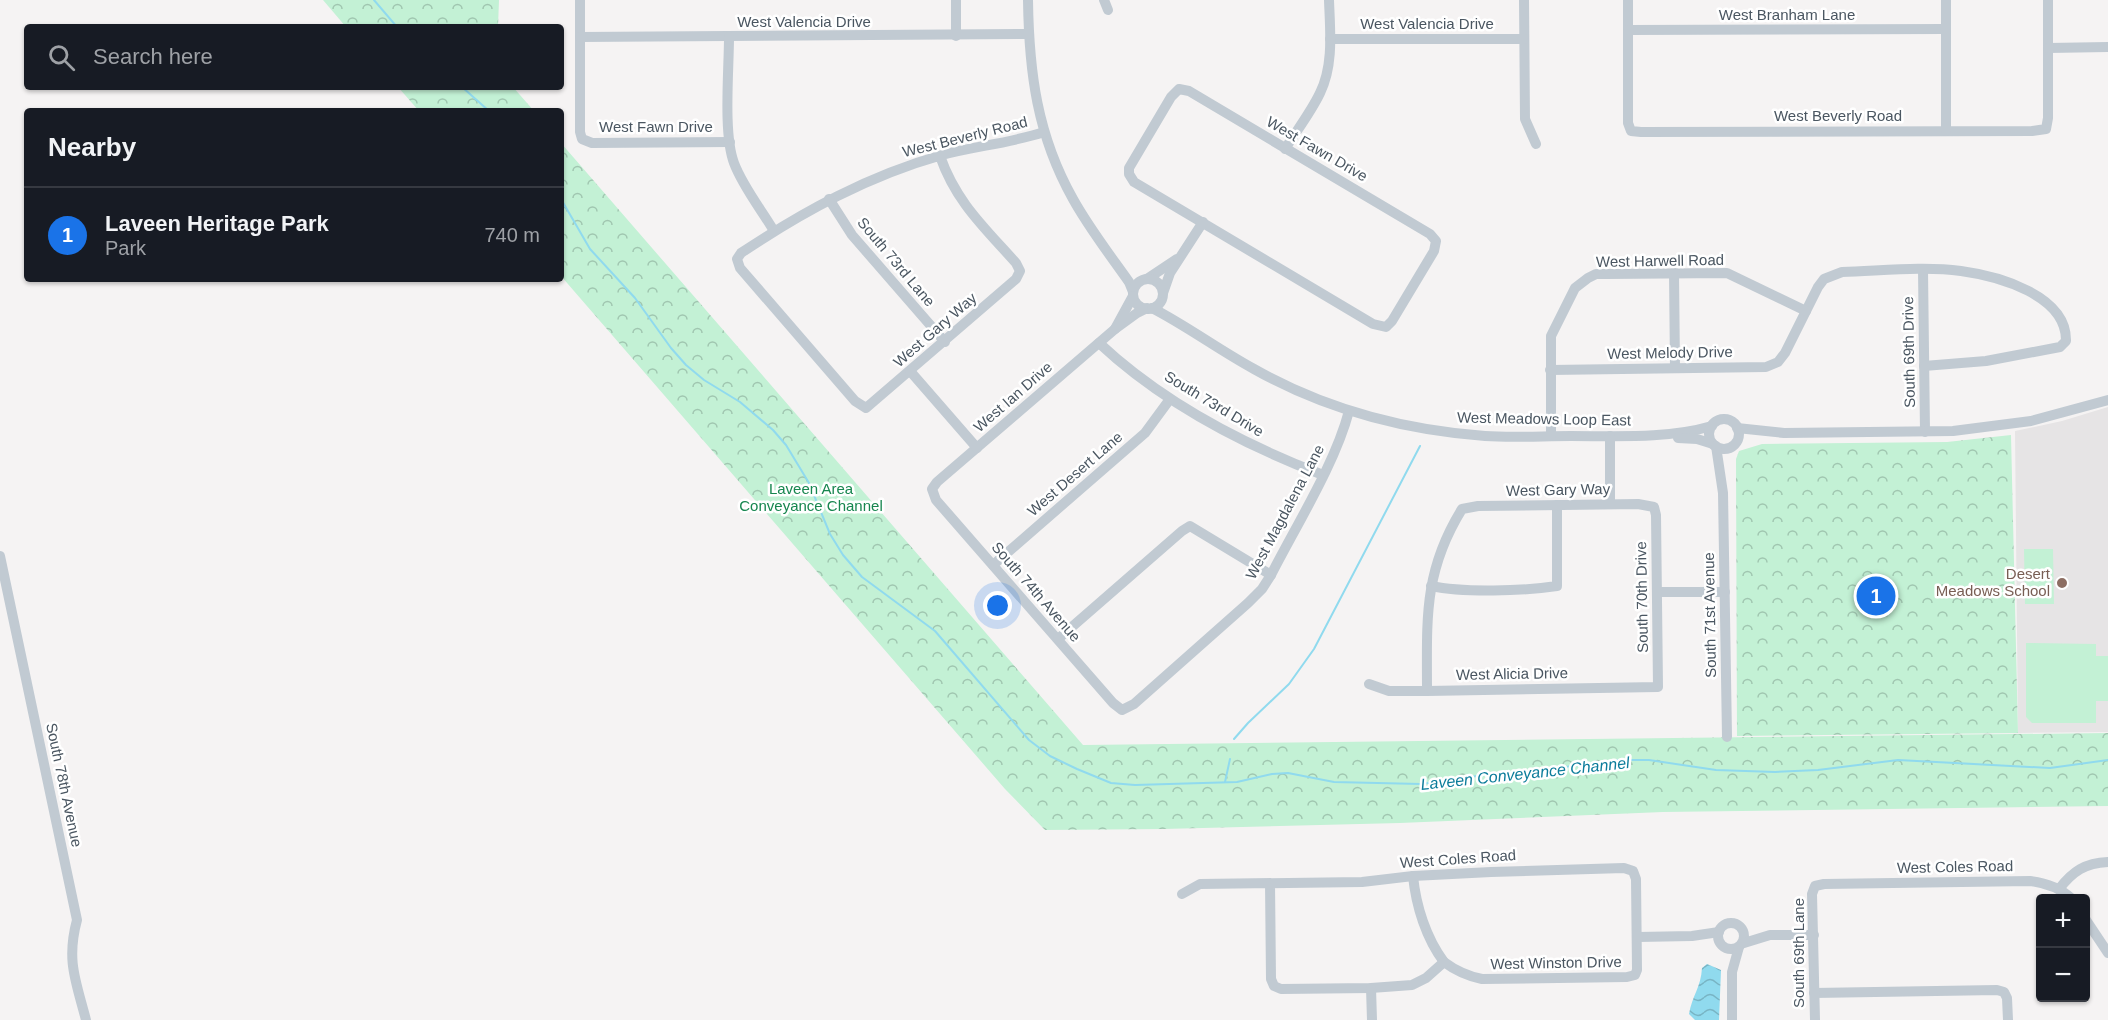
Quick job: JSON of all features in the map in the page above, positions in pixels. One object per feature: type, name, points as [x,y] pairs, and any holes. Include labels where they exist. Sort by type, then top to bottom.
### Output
[{"type":"street","points":[[580,0],[580,37]]},
{"type":"street","points":[[956,0],[956,36]]},
{"type":"street","points":[[1028,0],[1029,56],[1035,98],[1044,132],[1074,201],[1129,282],[1138,304],[1191,330]]},
{"type":"street","points":[[1286,149],[1321,92],[1329,60],[1329,0]]},
{"type":"street","points":[[1524,0],[1524,119],[1536,144]]},
{"type":"street","points":[[1628,0],[1628,30]]},
{"type":"street","points":[[1946,131],[1947,0]]},
{"type":"street","points":[[2048,0],[2048,48],[2108,47]]},
{"type":"street","name":"West Branham Lane","points":[[1628,30],[1946,29]]},
{"type":"street","name":"West Beverly Road","points":[[1628,30],[1628,123],[1631,131],[2032,131],[2046,129],[2048,48]]},
{"type":"street","name":"West Valencia Drive","points":[[580,37],[1029,34]]},
{"type":"street","name":"West Fawn Drive","points":[[580,37],[580,132],[582,139],[592,143],[730,142]]},
{"type":"street","points":[[729,37],[730,142],[736,168],[774,231]]},
{"type":"street","name":"West Valencia Drive","points":[[1330,39],[1524,39]]},
{"type":"street","name":"West Fawn Drive","points":[[1179,89],[1189,91],[1286,149],[1430,234],[1436,241],[1434,251],[1392,321],[1386,327],[1373,324],[1134,182],[1129,174],[1129,168],[1165,107],[1179,89]]},
{"type":"street","name":"West Beverly Road","points":[[866,408],[855,401],[740,267],[737,259],[741,253],[774,231],[829,199],[880,176],[940,156],[1044,132]]},
{"type":"street","name":"West Gary Way","points":[[866,408],[1016,279],[1020,271],[1016,263],[961,199],[952,186],[940,156]]},
{"type":"street","name":"South 73rd Lane","points":[[829,199],[852,235],[945,342]]},
{"type":"street","points":[[1150,308],[1159,303],[1166,281],[1203,222]]},
{"type":"street","points":[[1112,257],[1145,279],[1152,279],[1160,285],[1171,310],[1191,330]]},
{"type":"street","points":[[1133,294],[1136,284],[1180,257]]},
{"type":"street","name":"South 69th Drive","points":[[1923,270],[1925,432]]},
{"type":"street","points":[[1806,311],[1824,279],[1842,272],[1960,271],[1997,279],[2043,299],[2060,316],[2066,331],[2066,341],[2060,347],[1986,361],[1924,366]]},
{"type":"street","points":[[1674,273],[1675,369]]},
{"type":"street","name":"West Harwell Road","points":[[1550,370],[1551,336],[1572,294],[1580,283],[1596,274],[1727,273],[1806,311]]},
{"type":"street","name":"West Ian Drive","points":[[1115,329],[1133,294]]},
{"type":"street","name":"West Ian Drive","points":[[932,489],[937,482],[1115,329],[1137,313],[1150,308]]},
{"type":"street","name":"West Melody Drive","points":[[1550,370],[1766,367],[1778,362],[1785,353],[1806,311]]},
{"type":"street","name":"West Meadows Loop East","points":[[1191,330],[1254,370],[1317,399],[1349,411],[1387,421],[1487,436],[1666,435]]},
{"type":"street","name":"South 73rd Drive","points":[[1099,343],[1170,399],[1227,433],[1323,475]]},
{"type":"street","points":[[1550,370],[1551,436]]},
{"type":"street","points":[[910,371],[977,448]]},
{"type":"street","name":"West Desert Lane","points":[[993,565],[1145,433],[1170,399]]},
{"type":"street","points":[[1737,428],[1784,433],[1925,432],[1978,429],[2031,421],[2108,400]]},
{"type":"street","name":"West Magdalena Lane","points":[[1122,710],[1134,704],[1228,622],[1262,589],[1323,475],[1339,441],[1349,411]]},
{"type":"street","points":[[1666,435],[1712,426],[1725,419],[1734,423],[1737,428],[1736,443]]},
{"type":"street","points":[[1712,426],[1709,435],[1715,445]]},
{"type":"street","points":[[1666,435],[1697,439],[1725,448],[1736,443],[1784,433]]},
{"type":"street","points":[[1610,436],[1610,504]]},
{"type":"street","name":"South 71st Avenue","points":[[1723,493],[1728,460],[1736,443]]},
{"type":"street","name":"South 71st Avenue","points":[[1715,445],[1723,493],[1727,737]]},
{"type":"street","name":"South 74th Avenue","points":[[932,489],[936,500],[1113,703],[1122,710]]},
{"type":"street","name":"West Gary Way","points":[[1431,586],[1445,539],[1462,509],[1478,506],[1610,504],[1638,504],[1654,507]]},
{"type":"street","points":[[1427,691],[1428,605],[1431,586],[1459,589],[1538,589],[1557,586],[1557,505]]},
{"type":"street","name":"South 70th Drive","points":[[1654,507],[1658,687]]},
{"type":"street","points":[[1058,639],[1190,526],[1271,575]]},
{"type":"street","name":"South 78th Avenue","points":[[0,556],[77,920],[72,937],[70,961],[86,1020]]},
{"type":"street","points":[[1657,592],[1725,592]]},
{"type":"street","name":"West Alicia Drive","points":[[1369,684],[1389,691],[1658,687]]},
{"type":"street","points":[[2059,889],[2076,870],[2089,864],[2108,862]]},
{"type":"street","name":"West Coles Road","points":[[1182,894],[1200,884],[1362,882],[1413,876],[1546,869],[1624,868],[1634,871],[1636,879],[1638,937],[1635,975]]},
{"type":"street","points":[[1270,883],[1271,979],[1274,986],[1281,988],[1371,988],[1412,985],[1426,978],[1444,962],[1436,950],[1419,909],[1413,876]]},
{"type":"street","name":"West Coles Road","points":[[1815,886],[2030,881],[2045,883],[2066,894]]},
{"type":"street","name":"South 69th Lane","points":[[1815,886],[1812,894],[1815,1020]]},
{"type":"street","points":[[1732,1020],[1732,972],[1721,940],[1721,928],[1728,923],[1770,935],[1814,935]]},
{"type":"street","points":[[1732,972],[1745,934],[1740,926]]},
{"type":"street","points":[[2090,927],[2108,953]]},
{"type":"street","points":[[1638,937],[1692,936],[1721,940],[1733,950],[1770,935]]},
{"type":"street","name":"West Winston Drive","points":[[1444,962],[1468,977],[1482,979],[1635,975]]},
{"type":"street","points":[[1371,988],[1372,1020]]},
{"type":"street","points":[[1814,993],[1996,990],[2004,992],[2007,999],[2008,1020]]},
{"type":"shaded area","name":"Desert Meadows School","points":[[2108,407],[2108,732],[2018,733],[2015,431],[2062,421]]},
{"type":"green space","points":[[323,0],[499,0],[498,24],[343,24]]},
{"type":"green space","points":[[401,90],[516,90],[531,108],[416,108]]},
{"type":"green space","name":"Laveen Area Conveyance Channel","points":[[564,146],[1083,745],[2108,733],[2108,806],[1663,812],[1400,823],[1045,830],[1005,789],[564,279]]},
{"type":"green space","points":[[2011,435],[2018,733],[1737,736],[1736,459],[1739,451],[1762,444],[1947,442]]},
{"type":"green space","points":[[2024,549],[2053,549],[2054,604],[2025,604]]},
{"type":"green space","points":[[2026,643],[2096,644],[2096,656],[2108,656],[2108,701],[2096,701],[2096,723],[2032,723],[2026,717]]},
{"type":"water","points":[[1707,964],[1721,970],[1719,1020],[1695,1020],[1689,1014],[1702,968]]},
{"type":"waterway","name":"Laveen Conveyance Channel","points":[[374,0],[394,24]]},
{"type":"waterway","name":"Laveen Conveyance Channel","points":[[465,90],[486,108]]},
{"type":"waterway","name":"Laveen Conveyance Channel","points":[[564,204],[590,249],[635,298],[686,365],[704,380],[740,402],[773,430],[786,445],[809,483],[830,534],[843,555],[862,577],[935,631],[1029,740],[1050,756],[1111,783],[1135,785],[1237,782],[1288,773],[1334,782],[1421,784],[1619,760],[1649,760],[1716,770],[1775,772],[1818,770],[1898,760],[2050,768],[2108,760]]},
{"type":"waterway","points":[[1234,739],[1289,684],[1314,649],[1420,446]]},
{"type":"waterway","points":[[1225,782],[1230,759]]},
{"type":"place","name":"Desert Meadows School","points":[[2062,583]]},
{"type":"place","name":"Laveen Heritage Park","points":[[1876,596]]}]
